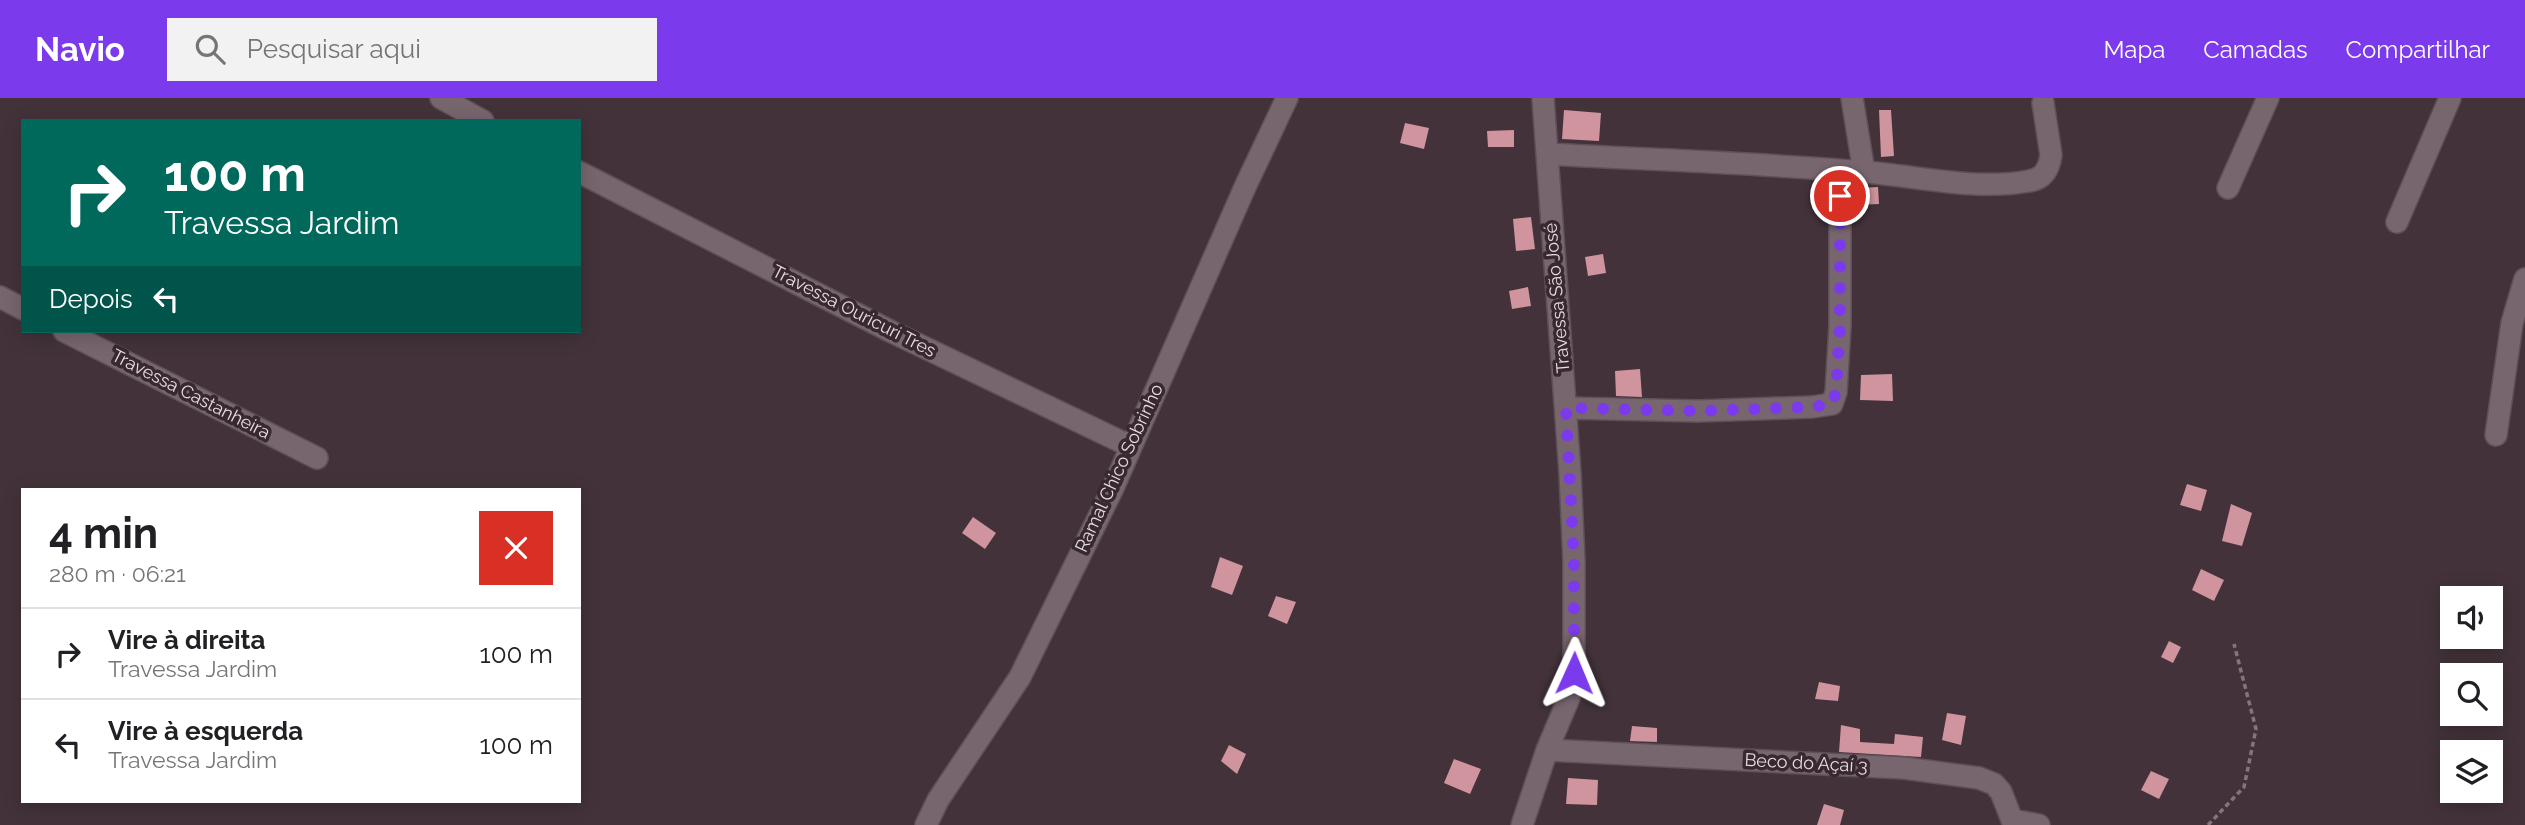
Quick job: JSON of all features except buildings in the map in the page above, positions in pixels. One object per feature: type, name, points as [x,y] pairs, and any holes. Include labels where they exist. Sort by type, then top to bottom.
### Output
[{"type":"street","points":[[441,98],[479,119]]},
{"type":"street","name":"Ramal Chico Sobrinho","points":[[926,825],[938,800],[1020,677],[1113,488],[1287,98]]},
{"type":"street","name":"Travessa São José","points":[[1522,825],[1547,750],[1569,698],[1574,673],[1574,562],[1566,408],[1543,98]]},
{"type":"street","points":[[1852,98],[1864,172]]},
{"type":"street","points":[[2228,188],[2268,98]]},
{"type":"street","points":[[2398,222],[2450,98]]},
{"type":"street","points":[[1548,154],[1864,172],[1973,184],[2031,181],[2042,177],[2051,155],[2043,103]]},
{"type":"street","points":[[1566,408],[1698,411],[1832,404],[1836,392],[1840,326],[1840,171]]},
{"type":"street","name":"Travessa Ouricuri Tres","points":[[581,173],[890,331],[1130,446]]},
{"type":"street","points":[[2496,435],[2512,323],[2525,279]]},
{"type":"street","points":[[0,297],[21,308]]},
{"type":"street","name":"Travessa Castanheira","points":[[68,333],[317,458]]},
{"type":"street","name":"Beco do Açaí 3","points":[[1547,750],[1904,768],[1979,778],[1994,784],[2001,792],[2012,823],[2039,825]]},
{"type":"path","points":[[2208,825],[2244,787],[2256,729],[2234,644]]},
{"type":"route","points":[[1574,673],[1574,562],[1566,408],[1698,411],[1832,404],[1836,392],[1840,326],[1840,196]]}]
